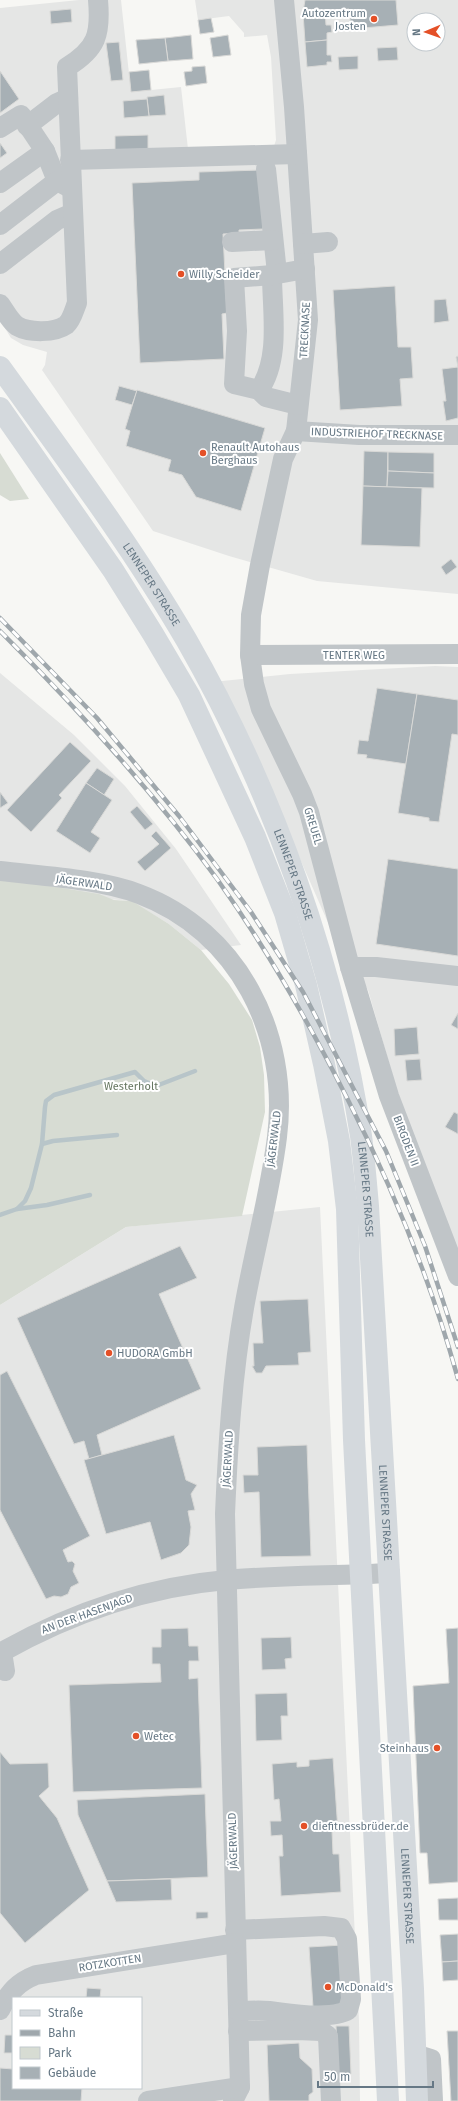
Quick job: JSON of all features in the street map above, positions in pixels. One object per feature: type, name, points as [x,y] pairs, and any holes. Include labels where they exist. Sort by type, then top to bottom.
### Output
[{"type":"main road","name":"LENNEPER STRASSE","points":[[0,367],[90,491],[130,550],[191,649],[235,732],[272,815],[304,902],[328,980],[349,1072],[361,1138],[358,1208],[354,1440],[388,2101]]},
{"type":"main road","name":"LENNEPER STRASSE","points":[[0,408],[91,536],[154,634],[189,695],[255,837],[285,913],[306,985],[324,1064],[339,1141],[358,1208],[390,1573],[417,2101]]},
{"type":"street","points":[[0,225],[64,185],[70,160],[67,67],[85,56],[93,45],[98,32],[98,0]]},
{"type":"street","name":"TRECKNASE","points":[[250,655],[251,615],[260,565],[283,459],[296,431],[308,320],[297,154],[284,0]]},
{"type":"street","points":[[27,126],[57,103],[68,98]]},
{"type":"street","points":[[0,128],[21,115],[45,151],[64,185],[73,213],[77,303],[66,324],[57,329],[28,330],[13,322],[0,304]]},
{"type":"street","points":[[0,183],[45,151]]},
{"type":"street","points":[[70,160],[297,154]]},
{"type":"street","points":[[259,390],[264,383],[273,345],[273,240],[266,169]]},
{"type":"street","points":[[0,264],[57,220],[73,213]]},
{"type":"street","points":[[232,242],[273,240]]},
{"type":"street","points":[[303,244],[328,242]]},
{"type":"street","points":[[298,405],[266,397],[259,390],[234,384],[237,332],[234,278],[305,269]]},
{"type":"street","name":"INDUSTRIEHOF TRECKNASE","points":[[296,431],[359,435],[458,435]]},
{"type":"street","name":"TENTER WEG","points":[[250,655],[458,654]]},
{"type":"street","name":"GREUEL","points":[[250,655],[256,694],[261,709],[302,794],[309,812],[361,1004]]},
{"type":"street","name":"JÄGERWALD","points":[[2,868],[112,886],[144,896],[179,913],[222,950],[243,978],[259,1006],[269,1035],[276,1066],[278,1102],[277,1136],[244,1310],[235,1369],[228,1438],[225,1514],[238,2011],[237,2094]]},
{"type":"street","points":[[350,967],[376,967],[458,976]]},
{"type":"street","name":"BIRGDEN II","points":[[361,1004],[389,1096],[458,1276]]},
{"type":"street","points":[[226,1580],[390,1573]]},
{"type":"street","name":"AN DER HASENJAGD","points":[[3,1653],[30,1636],[105,1606],[142,1594],[226,1580]]},
{"type":"street","name":"ROTZKOTTEN","points":[[0,2010],[13,1988],[23,1980],[36,1975],[235,1937],[328,1926],[341,1928],[347,1939],[351,1999],[348,2010],[337,2013],[280,2014],[268,2011],[238,2011]]},
{"type":"street","points":[[238,2031],[321,2031],[328,2036],[331,2101]]},
{"type":"street","points":[[415,2054],[431,2059],[434,2101]]},
{"type":"street","points":[[148,2101],[237,2094]]},
{"type":"shaded area","points":[[79,0],[121,0],[131,92],[181,87],[188,149],[274,146],[276,140],[271,57],[267,35],[244,37],[244,33],[229,16],[198,20],[195,0],[458,0],[458,594],[317,581],[229,556],[153,531],[42,370],[45,365],[47,352],[23,345],[11,338],[0,320],[0,8]]},
{"type":"shaded area","points":[[435,666],[458,667],[458,1253],[398,1094],[368,990],[333,934],[253,752],[213,682],[290,674]]},
{"type":"shaded area","points":[[0,673],[74,735],[125,786],[176,849],[241,945],[201,950],[169,924],[131,901],[0,890]]},
{"type":"shaded area","points":[[320,1207],[359,2021],[360,2101],[0,2101],[0,1305],[126,1227]]},
{"type":"green space","points":[[0,453],[29,499],[10,501],[0,495]]},
{"type":"green space","name":"Westerholt","points":[[0,878],[99,894],[114,900],[132,901],[169,924],[201,950],[229,984],[252,1020],[260,1047],[264,1075],[265,1112],[242,1216],[126,1227],[0,1305]]},
{"type":"building","name":"Autozentrum Josten","points":[[305,0],[396,0],[398,25],[351,29],[349,9],[303,12]]},
{"type":"building","points":[[71,9],[72,22],[51,24],[50,11]]},
{"type":"building","points":[[325,11],[326,25],[331,25],[332,32],[327,33],[327,40],[305,42],[303,13]]},
{"type":"building","points":[[211,18],[214,32],[200,34],[198,20]]},
{"type":"building","points":[[191,35],[193,59],[168,61],[165,38]]},
{"type":"building","points":[[228,35],[231,55],[213,57],[210,38]]},
{"type":"building","points":[[165,38],[168,61],[139,64],[136,40]]},
{"type":"building","points":[[327,40],[327,55],[331,55],[332,62],[327,62],[327,65],[307,67],[305,42]]},
{"type":"building","points":[[119,42],[123,80],[111,81],[106,43]]},
{"type":"building","points":[[397,47],[398,60],[378,61],[377,48]]},
{"type":"building","points":[[358,56],[358,69],[339,70],[338,57]]},
{"type":"building","points":[[205,66],[207,83],[186,86],[184,72],[192,71],[192,67]]},
{"type":"building","points":[[149,70],[151,90],[131,92],[129,72]]},
{"type":"building","points":[[0,71],[19,99],[0,113]]},
{"type":"building","points":[[164,95],[166,115],[149,116],[147,97]]},
{"type":"building","points":[[147,99],[149,116],[124,118],[123,101]]},
{"type":"building","points":[[148,135],[148,149],[115,150],[115,136]]},
{"type":"building","points":[[0,143],[7,153],[0,158]]},
{"type":"building","name":"Willy Scheider","points":[[260,170],[263,229],[239,230],[239,233],[223,234],[227,313],[222,314],[224,359],[140,363],[132,183],[199,180],[199,172]]},
{"type":"building","points":[[395,286],[398,347],[411,347],[413,378],[400,379],[402,406],[340,410],[333,290]]},
{"type":"building","points":[[446,299],[449,321],[434,323],[434,300]]},
{"type":"building","points":[[458,356],[458,367],[456,357]]},
{"type":"building","points":[[458,367],[458,418],[446,421],[443,401],[446,401],[442,369]]},
{"type":"building","points":[[119,386],[137,391],[132,405],[115,400]]},
{"type":"building","name":"Renault Autohaus Berghaus","points":[[137,390],[265,428],[241,511],[196,497],[182,475],[168,471],[171,460],[126,446],[130,431],[125,429]]},
{"type":"building","points":[[364,451],[388,452],[387,487],[363,486]]},
{"type":"building","points":[[388,452],[434,453],[434,473],[388,471]]},
{"type":"building","points":[[388,471],[434,473],[434,488],[387,487]]},
{"type":"building","points":[[363,486],[422,488],[420,547],[361,545]]},
{"type":"building","points":[[451,559],[457,567],[446,575],[441,567]]},
{"type":"building","points":[[377,688],[417,694],[406,764],[366,758],[367,755],[357,754],[359,740],[368,741]]},
{"type":"building","points":[[417,694],[458,700],[458,735],[452,734],[439,822],[429,821],[429,818],[398,813]]},
{"type":"building","points":[[70,742],[91,761],[59,795],[62,798],[31,832],[7,810]]},
{"type":"building","points":[[97,768],[114,779],[104,795],[86,783]]},
{"type":"building","points":[[86,783],[112,800],[91,832],[100,838],[90,853],[56,831]]},
{"type":"building","points":[[0,792],[8,803],[0,808]]},
{"type":"building","points":[[137,806],[153,824],[145,830],[130,812]]},
{"type":"building","points":[[156,831],[171,848],[145,871],[137,862],[159,844],[151,836]]},
{"type":"building","points":[[388,859],[458,869],[458,956],[376,944]]},
{"type":"building","points":[[458,1013],[458,1029],[451,1025]]},
{"type":"building","points":[[417,1027],[419,1054],[395,1056],[394,1029]]},
{"type":"building","points":[[420,1059],[422,1080],[407,1081],[405,1060]]},
{"type":"building","points":[[454,1112],[458,1114],[458,1134],[445,1127]]},
{"type":"building","name":"HUDORA GmbH","points":[[180,1246],[197,1278],[159,1294],[201,1389],[97,1435],[102,1455],[89,1459],[84,1441],[74,1444],[17,1318]]},
{"type":"building","points":[[308,1299],[311,1352],[298,1353],[299,1365],[266,1366],[262,1373],[256,1373],[252,1366],[254,1366],[253,1343],[263,1343],[260,1301]]},
{"type":"building","points":[[7,1371],[90,1536],[63,1550],[68,1562],[72,1561],[75,1564],[73,1571],[79,1583],[71,1587],[68,1594],[61,1597],[54,1596],[46,1599],[0,1510],[0,1375]]},
{"type":"building","points":[[174,1435],[186,1480],[197,1485],[191,1494],[195,1510],[188,1511],[191,1527],[189,1545],[181,1553],[161,1560],[150,1522],[106,1534],[84,1460]]},
{"type":"building","points":[[307,1445],[311,1556],[261,1557],[259,1492],[244,1493],[243,1475],[258,1475],[257,1447]]},
{"type":"building","name":"Wetec","points":[[188,1628],[189,1646],[198,1646],[199,1661],[189,1661],[189,1679],[198,1678],[202,1788],[73,1792],[69,1685],[161,1682],[160,1664],[152,1664],[152,1647],[161,1647],[161,1629]]},
{"type":"building","name":"Steinhaus","points":[[458,1628],[458,1882],[429,1884],[427,1853],[420,1853],[413,1686],[449,1683],[446,1629]]},
{"type":"building","points":[[291,1637],[292,1658],[285,1659],[286,1669],[262,1670],[261,1638]]},
{"type":"building","points":[[287,1693],[288,1716],[281,1716],[282,1740],[256,1741],[255,1694]]},
{"type":"building","points":[[0,1752],[10,1764],[48,1763],[49,1787],[39,1796],[57,1818],[89,1890],[25,1943],[0,1913]]},
{"type":"building","name":"diefitnessbrüder.de","points":[[333,1758],[338,1831],[332,1831],[333,1854],[339,1854],[341,1892],[281,1896],[279,1856],[283,1856],[282,1835],[271,1836],[270,1821],[281,1821],[279,1799],[274,1800],[272,1764],[297,1762],[297,1767],[309,1766],[309,1760]]},
{"type":"building","points":[[205,1794],[208,1877],[107,1881],[78,1815],[77,1800]]},
{"type":"building","points":[[171,1879],[172,1900],[116,1902],[107,1881]]},
{"type":"building","points":[[458,1898],[458,1920],[439,1920],[438,1899]]},
{"type":"building","points":[[196,1912],[208,1912],[208,1918],[196,1919]]},
{"type":"building","points":[[458,1934],[458,1961],[442,1962],[440,1935]]},
{"type":"building","name":"McDonald's","points":[[343,1945],[346,2005],[313,2007],[309,1947]]},
{"type":"building","points":[[458,1961],[458,1980],[443,1981],[442,1962]]},
{"type":"building","points":[[87,1988],[101,1989],[100,1997],[86,1997]]},
{"type":"building","points":[[336,2026],[349,2026],[351,2074],[338,2075]]},
{"type":"building","points":[[447,2031],[458,2031],[458,2101],[451,2101]]},
{"type":"building","points":[[5,2035],[12,2035],[12,2053],[4,2053]]},
{"type":"building","points":[[299,2043],[300,2058],[312,2069],[313,2092],[309,2095],[309,2101],[269,2101],[267,2045]]},
{"type":"building","points":[[0,2068],[12,2069],[12,2089],[82,2089],[81,2101],[0,2101]]},
{"type":"waterway","points":[[0,1215],[17,1209],[25,1201],[31,1188],[42,1144],[46,1101],[54,1095],[135,1072],[144,1081],[156,1086],[195,1071]]},
{"type":"waterway","points":[[42,1144],[53,1141],[117,1135]]},
{"type":"waterway","points":[[17,1209],[47,1205],[90,1195]]},
{"type":"railway","points":[[0,618],[97,718],[179,816],[251,912],[303,992],[386,1151],[425,1246],[458,1347]]},
{"type":"railway","points":[[0,631],[86,720],[167,814],[217,879],[270,959],[302,1013],[332,1069],[380,1166],[410,1236],[436,1306],[458,1379]]},
{"type":"place","name":"Autozentrum Josten","points":[[374,19]]},
{"type":"place","name":"Willy Scheider","points":[[181,274]]},
{"type":"place","name":"Renault Autohaus Berghaus","points":[[203,453]]},
{"type":"place","name":"HUDORA GmbH","points":[[109,1353]]},
{"type":"place","name":"Wetec","points":[[136,1736]]},
{"type":"place","name":"Steinhaus","points":[[437,1748]]},
{"type":"place","name":"diefitnessbrüder.de","points":[[304,1826]]},
{"type":"place","name":"McDonald's","points":[[328,1987]]}]
